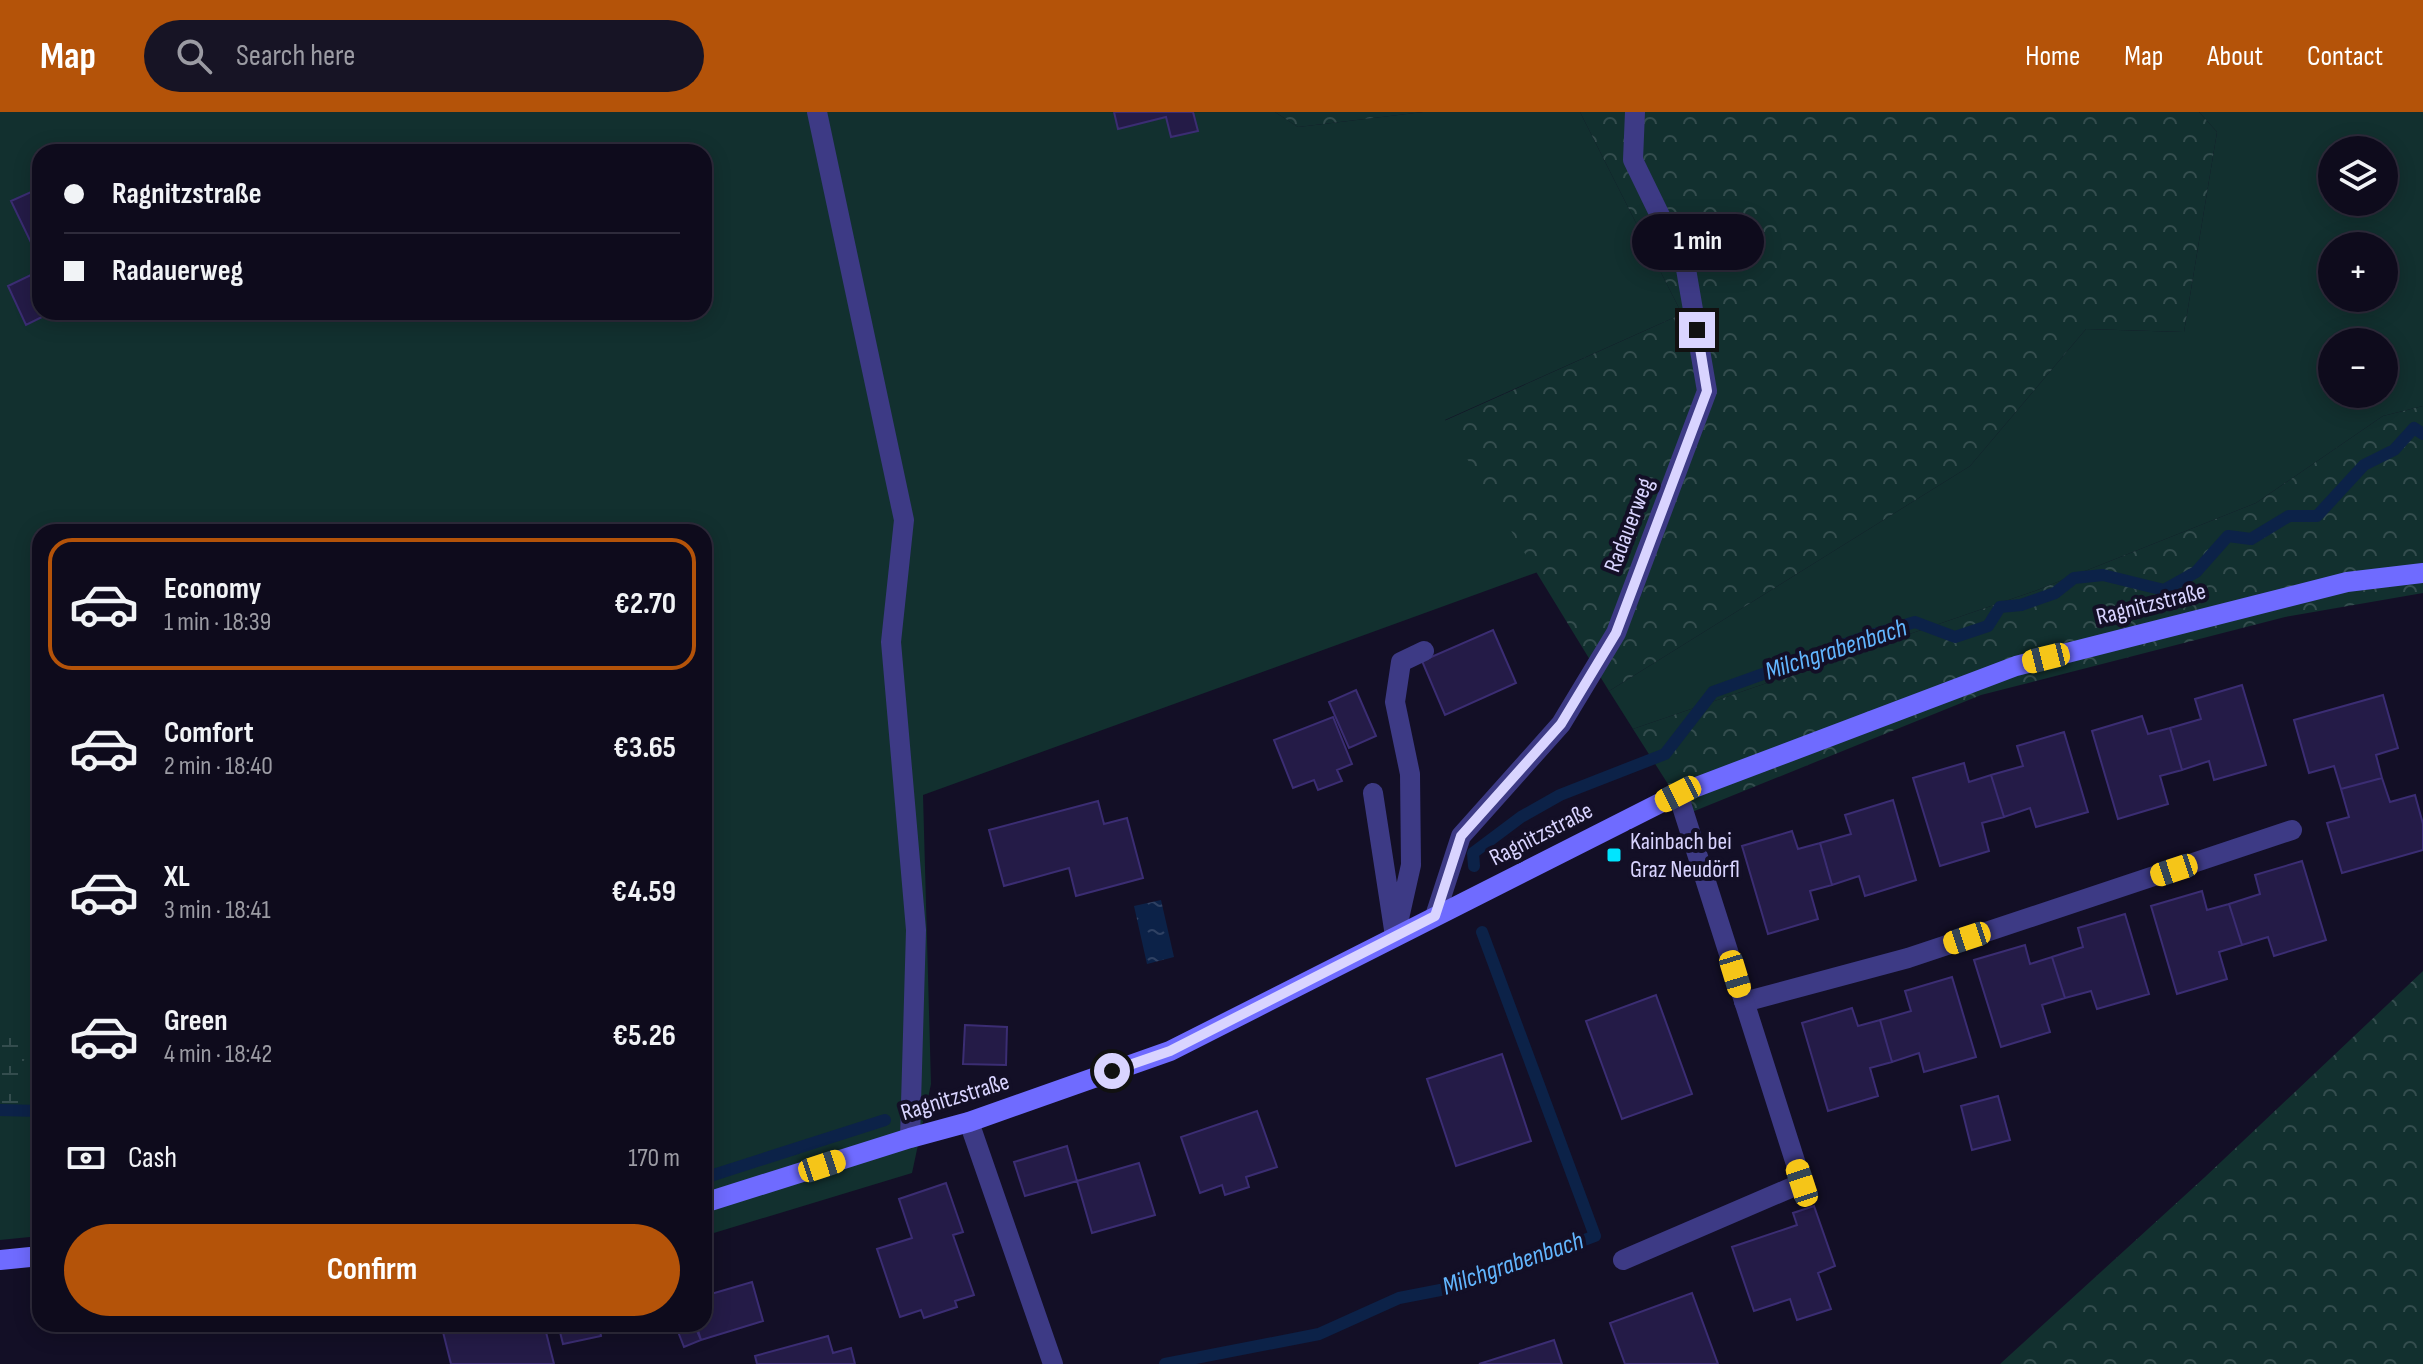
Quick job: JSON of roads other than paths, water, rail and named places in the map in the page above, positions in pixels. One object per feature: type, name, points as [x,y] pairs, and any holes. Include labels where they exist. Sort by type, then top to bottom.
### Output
[{"type":"main road","name":"Ragnitzstraße","points":[[712,1200],[969,1122],[1170,1051],[1678,794],[2016,666],[2347,582],[2423,573]]},
{"type":"main road","points":[[0,1260],[32,1257]]},
{"type":"street","points":[[817,112],[904,520],[891,642],[916,930],[910,1138]]},
{"type":"street","name":"Radauerweg","points":[[1435,916],[1461,836],[1561,724],[1616,633],[1707,391],[1686,269],[1633,160],[1635,112]]},
{"type":"street","points":[[1395,936],[1411,865],[1410,774],[1395,702],[1401,662],[1424,651]]},
{"type":"street","points":[[1373,793],[1395,936]]},
{"type":"street","points":[[1623,1260],[1802,1183],[1678,794]]},
{"type":"street","points":[[1744,1002],[1908,958],[2292,830]]},
{"type":"street","points":[[969,1122],[1053,1364]]},
{"type":"water","points":[[1161,900],[1174,957],[1147,964],[1134,906]]},
{"type":"waterway","name":"Milchgrabenbach","points":[[1474,866],[1473,853],[1521,817],[1560,795],[1665,754],[1713,692],[1915,622],[1955,637],[1988,626],[2000,607],[2021,605],[2055,593],[2074,578],[2103,575],[2164,590],[2196,572],[2228,536],[2251,539],[2289,516],[2317,516],[2364,465],[2394,450],[2414,428],[2423,434]]},
{"type":"waterway","name":"Milchgrabenbach","points":[[1165,1364],[1319,1334],[1399,1298],[1461,1286],[1595,1236],[1482,932]]},
{"type":"waterway","points":[[0,1110],[32,1111]]},
{"type":"waterway","points":[[712,1175],[885,1120]]},
{"type":"place","name":"Kainbach bei Graz Neudörfl","points":[[1614,855]]}]
